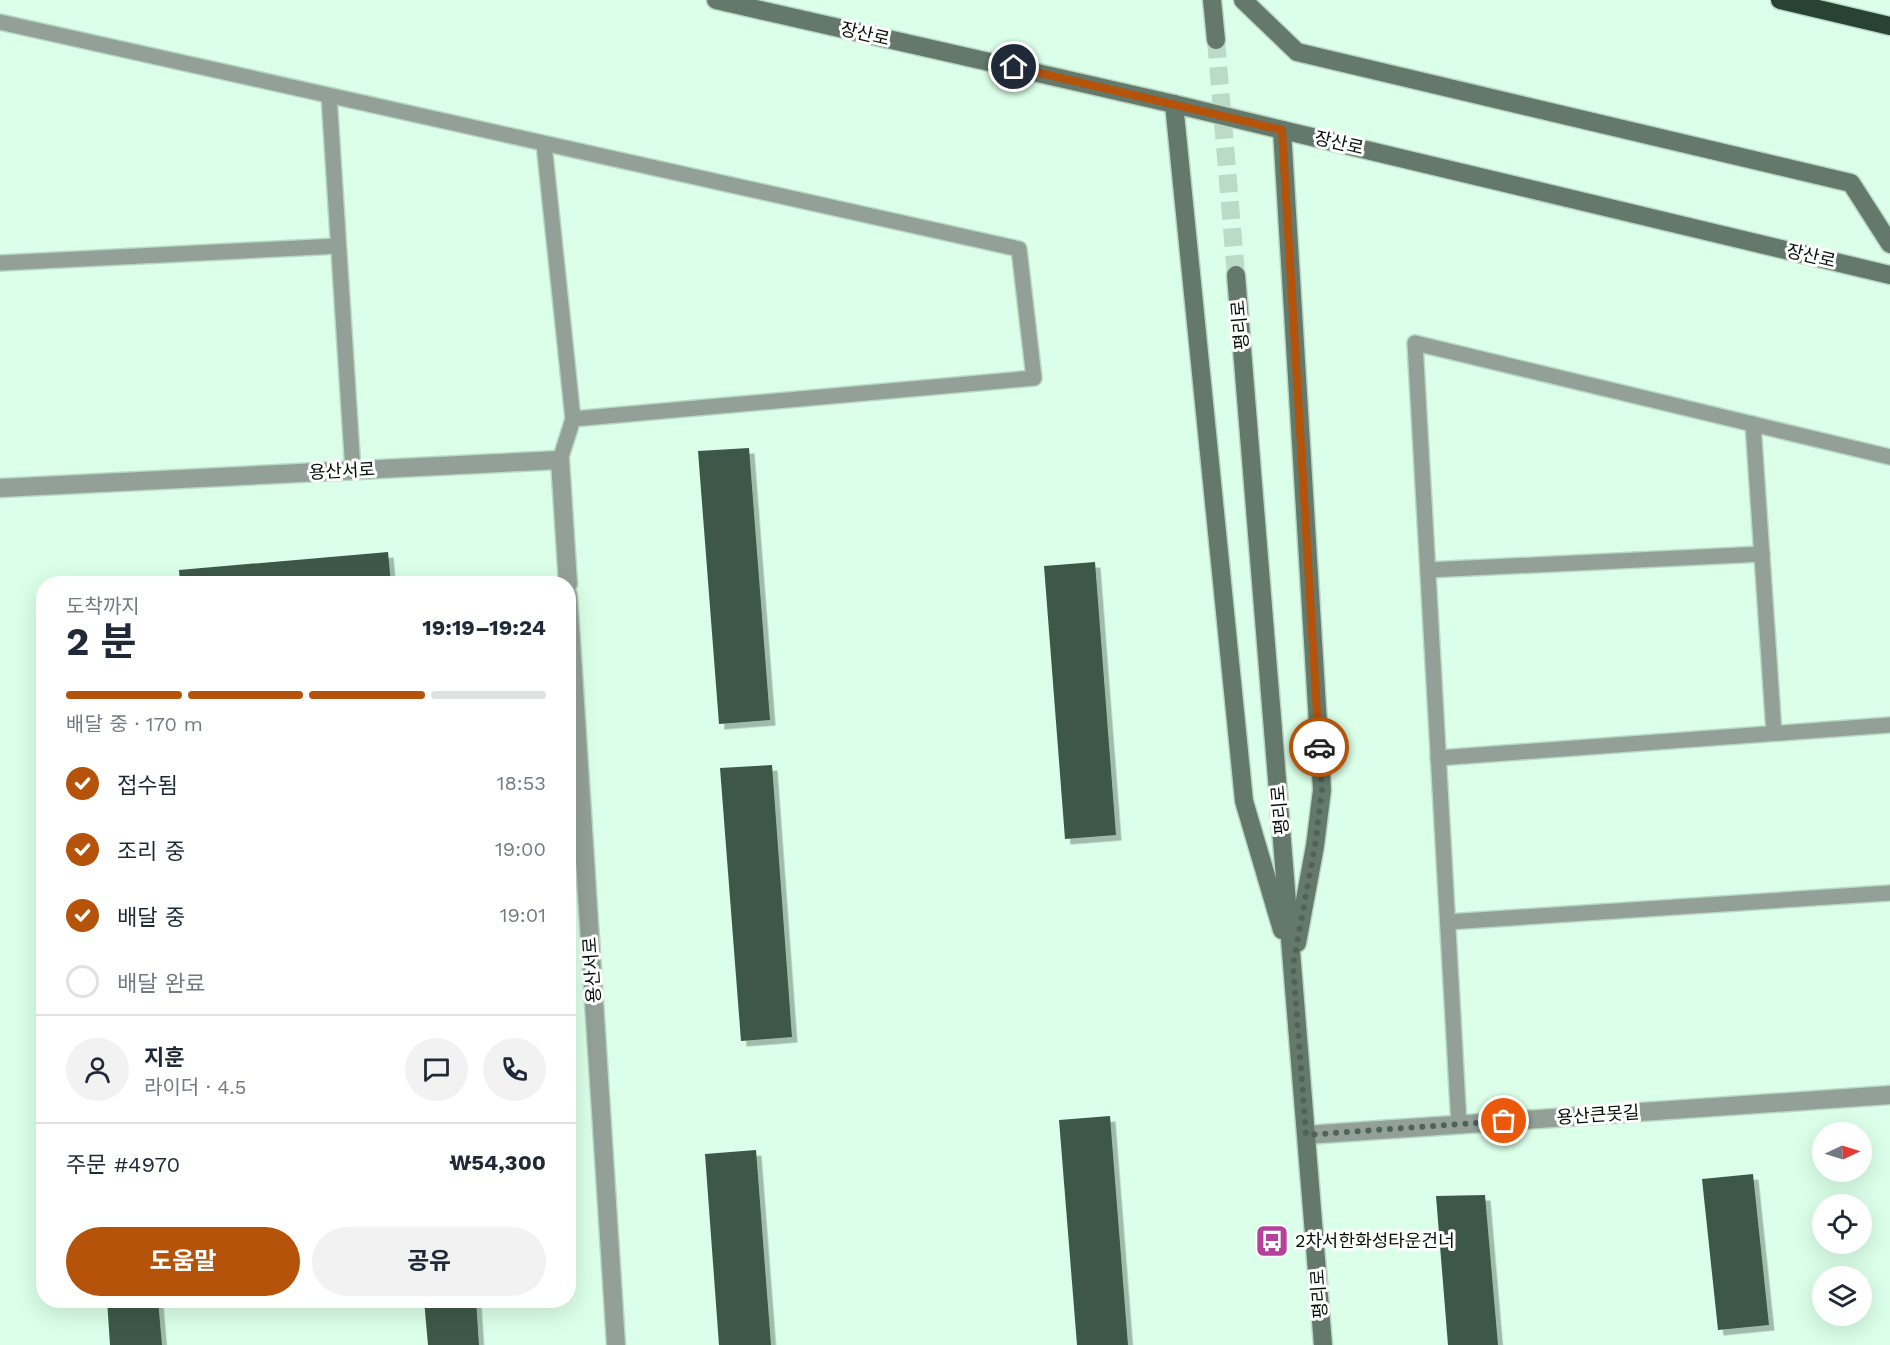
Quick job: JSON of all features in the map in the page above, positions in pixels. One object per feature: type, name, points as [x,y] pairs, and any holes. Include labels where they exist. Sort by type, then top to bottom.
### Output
[{"type":"highway","points":[[1780,0],[1890,26]]},
{"type":"main road","name":"장산로","points":[[716,0],[1174,104],[1890,274]]},
{"type":"main road","points":[[1212,0],[1216,40]]},
{"type":"main road","points":[[1243,0],[1297,52],[1851,183],[1890,244]]},
{"type":"main road","points":[[1174,104],[1244,801],[1293,965]]},
{"type":"main road","points":[[1282,130],[1322,790],[1315,846],[1293,965]]},
{"type":"main road","name":"평리로","points":[[1236,274],[1323,1345]]},
{"type":"street","name":"용산서로","points":[[0,488],[560,460]]},
{"type":"street","points":[[560,460],[567,576]]},
{"type":"street","name":"용산서로","points":[[576,720],[616,1345]]},
{"type":"street","name":"용산큰못길","points":[[1306,1135],[1890,1095]]},
{"type":"lane","points":[[0,22],[1019,249],[1034,378],[573,419]]},
{"type":"lane","points":[[329,96],[353,471]]},
{"type":"lane","points":[[544,144],[573,419],[560,460]]},
{"type":"lane","points":[[0,263],[338,246]]},
{"type":"lane","points":[[1459,1125],[1415,343],[1890,457]]},
{"type":"lane","points":[[1753,424],[1774,733]]},
{"type":"lane","points":[[1428,570],[1762,554]]},
{"type":"lane","points":[[1438,758],[1890,725]]},
{"type":"lane","points":[[1448,922],[1890,893]]},
{"type":"building","points":[[749,448],[770,720],[719,724],[698,451]]},
{"type":"building","points":[[388,552],[390,576],[179,576],[179,570]]},
{"type":"building","points":[[1095,562],[1116,835],[1065,839],[1044,566]]},
{"type":"building","points":[[772,765],[792,1037],[741,1041],[720,768]]},
{"type":"building","points":[[1110,1116],[1128,1345],[1077,1345],[1059,1120]]},
{"type":"building","points":[[756,1150],[771,1345],[719,1345],[705,1154]]},
{"type":"building","points":[[1753,1174],[1769,1325],[1718,1330],[1702,1179]]},
{"type":"building","points":[[1485,1195],[1498,1345],[1448,1345],[1436,1196]]},
{"type":"building","points":[[108,1308],[159,1308],[162,1345],[110,1345]]},
{"type":"building","points":[[425,1308],[477,1308],[479,1345],[428,1345]]},
{"type":"tunnel","points":[[1216,40],[1236,275]]},
{"type":"way so far","points":[[1319,747],[1322,790],[1315,846],[1293,965],[1306,1135],[1504,1121]]},
{"type":"place","name":"2차서한화성타운건너","points":[[1272,1241]]},
{"type":"route","points":[[1014,67],[1282,130],[1319,747]]}]
